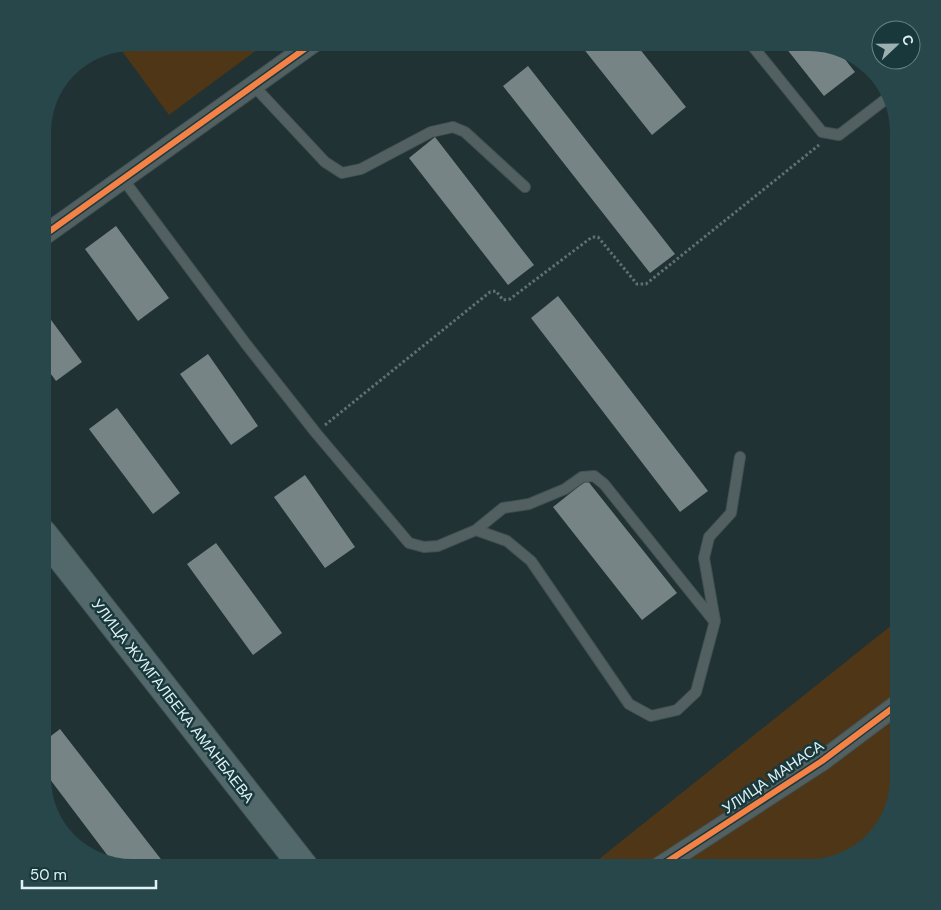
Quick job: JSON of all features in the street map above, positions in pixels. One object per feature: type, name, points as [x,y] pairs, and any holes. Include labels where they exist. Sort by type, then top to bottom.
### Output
[{"type":"main road","name":"УЛИЦА ЖУМГАЛБЕКА АМАНБАЕВА","points":[[51,544],[297,859]]},
{"type":"street","points":[[51,230],[300,51]]},
{"type":"street","name":"УЛИЦА МАНАСА","points":[[673,859],[822,761],[890,710]]},
{"type":"lane","points":[[756,51],[822,132],[830,135],[839,135],[883,101]]},
{"type":"lane","points":[[253,85],[325,162],[342,173],[351,173],[361,169],[431,132],[453,127],[465,132],[525,187]]},
{"type":"lane","points":[[123,178],[246,344],[316,433],[409,543],[424,547],[438,546],[476,530],[503,508],[530,504],[565,490],[582,477],[594,476],[604,484],[715,622]]},
{"type":"lane","points":[[476,530],[507,541],[531,561],[629,704],[651,716],[677,710],[696,692],[715,622],[704,558],[710,537],[730,513],[740,457]]},
{"type":"path","points":[[316,433],[490,292],[496,291],[504,300],[510,299],[592,236],[598,237],[637,284],[646,284],[809,154],[830,135]]},
{"type":"shaded area","points":[[255,51],[169,115],[123,52]]},
{"type":"shaded area","points":[[890,626],[890,778],[888,794],[881,814],[862,839],[849,848],[835,854],[809,859],[599,859]]},
{"type":"building","points":[[585,51],[641,51],[686,107],[652,135]]},
{"type":"building","points":[[788,51],[814,51],[830,54],[846,61],[855,72],[824,96]]},
{"type":"building","points":[[528,66],[675,254],[650,273],[503,86]]},
{"type":"building","points":[[435,137],[534,265],[508,285],[409,158]]},
{"type":"building","points":[[116,226],[169,298],[138,321],[85,249]]},
{"type":"building","points":[[558,296],[708,491],[680,512],[531,318]]},
{"type":"building","points":[[51,320],[82,362],[56,381],[51,374]]},
{"type":"building","points":[[208,354],[258,426],[231,445],[180,374]]},
{"type":"building","points":[[117,408],[180,493],[153,514],[89,429]]},
{"type":"building","points":[[305,475],[355,547],[325,568],[274,497]]},
{"type":"building","points":[[587,480],[677,593],[642,620],[553,507]]},
{"type":"building","points":[[216,543],[282,633],[253,655],[187,564]]},
{"type":"building","points":[[60,729],[161,859],[132,859],[107,854],[51,781],[51,736]]},
{"type":"cycle path","points":[[51,230],[302,51]]},
{"type":"cycle path","points":[[671,859],[822,761],[890,710]]}]
